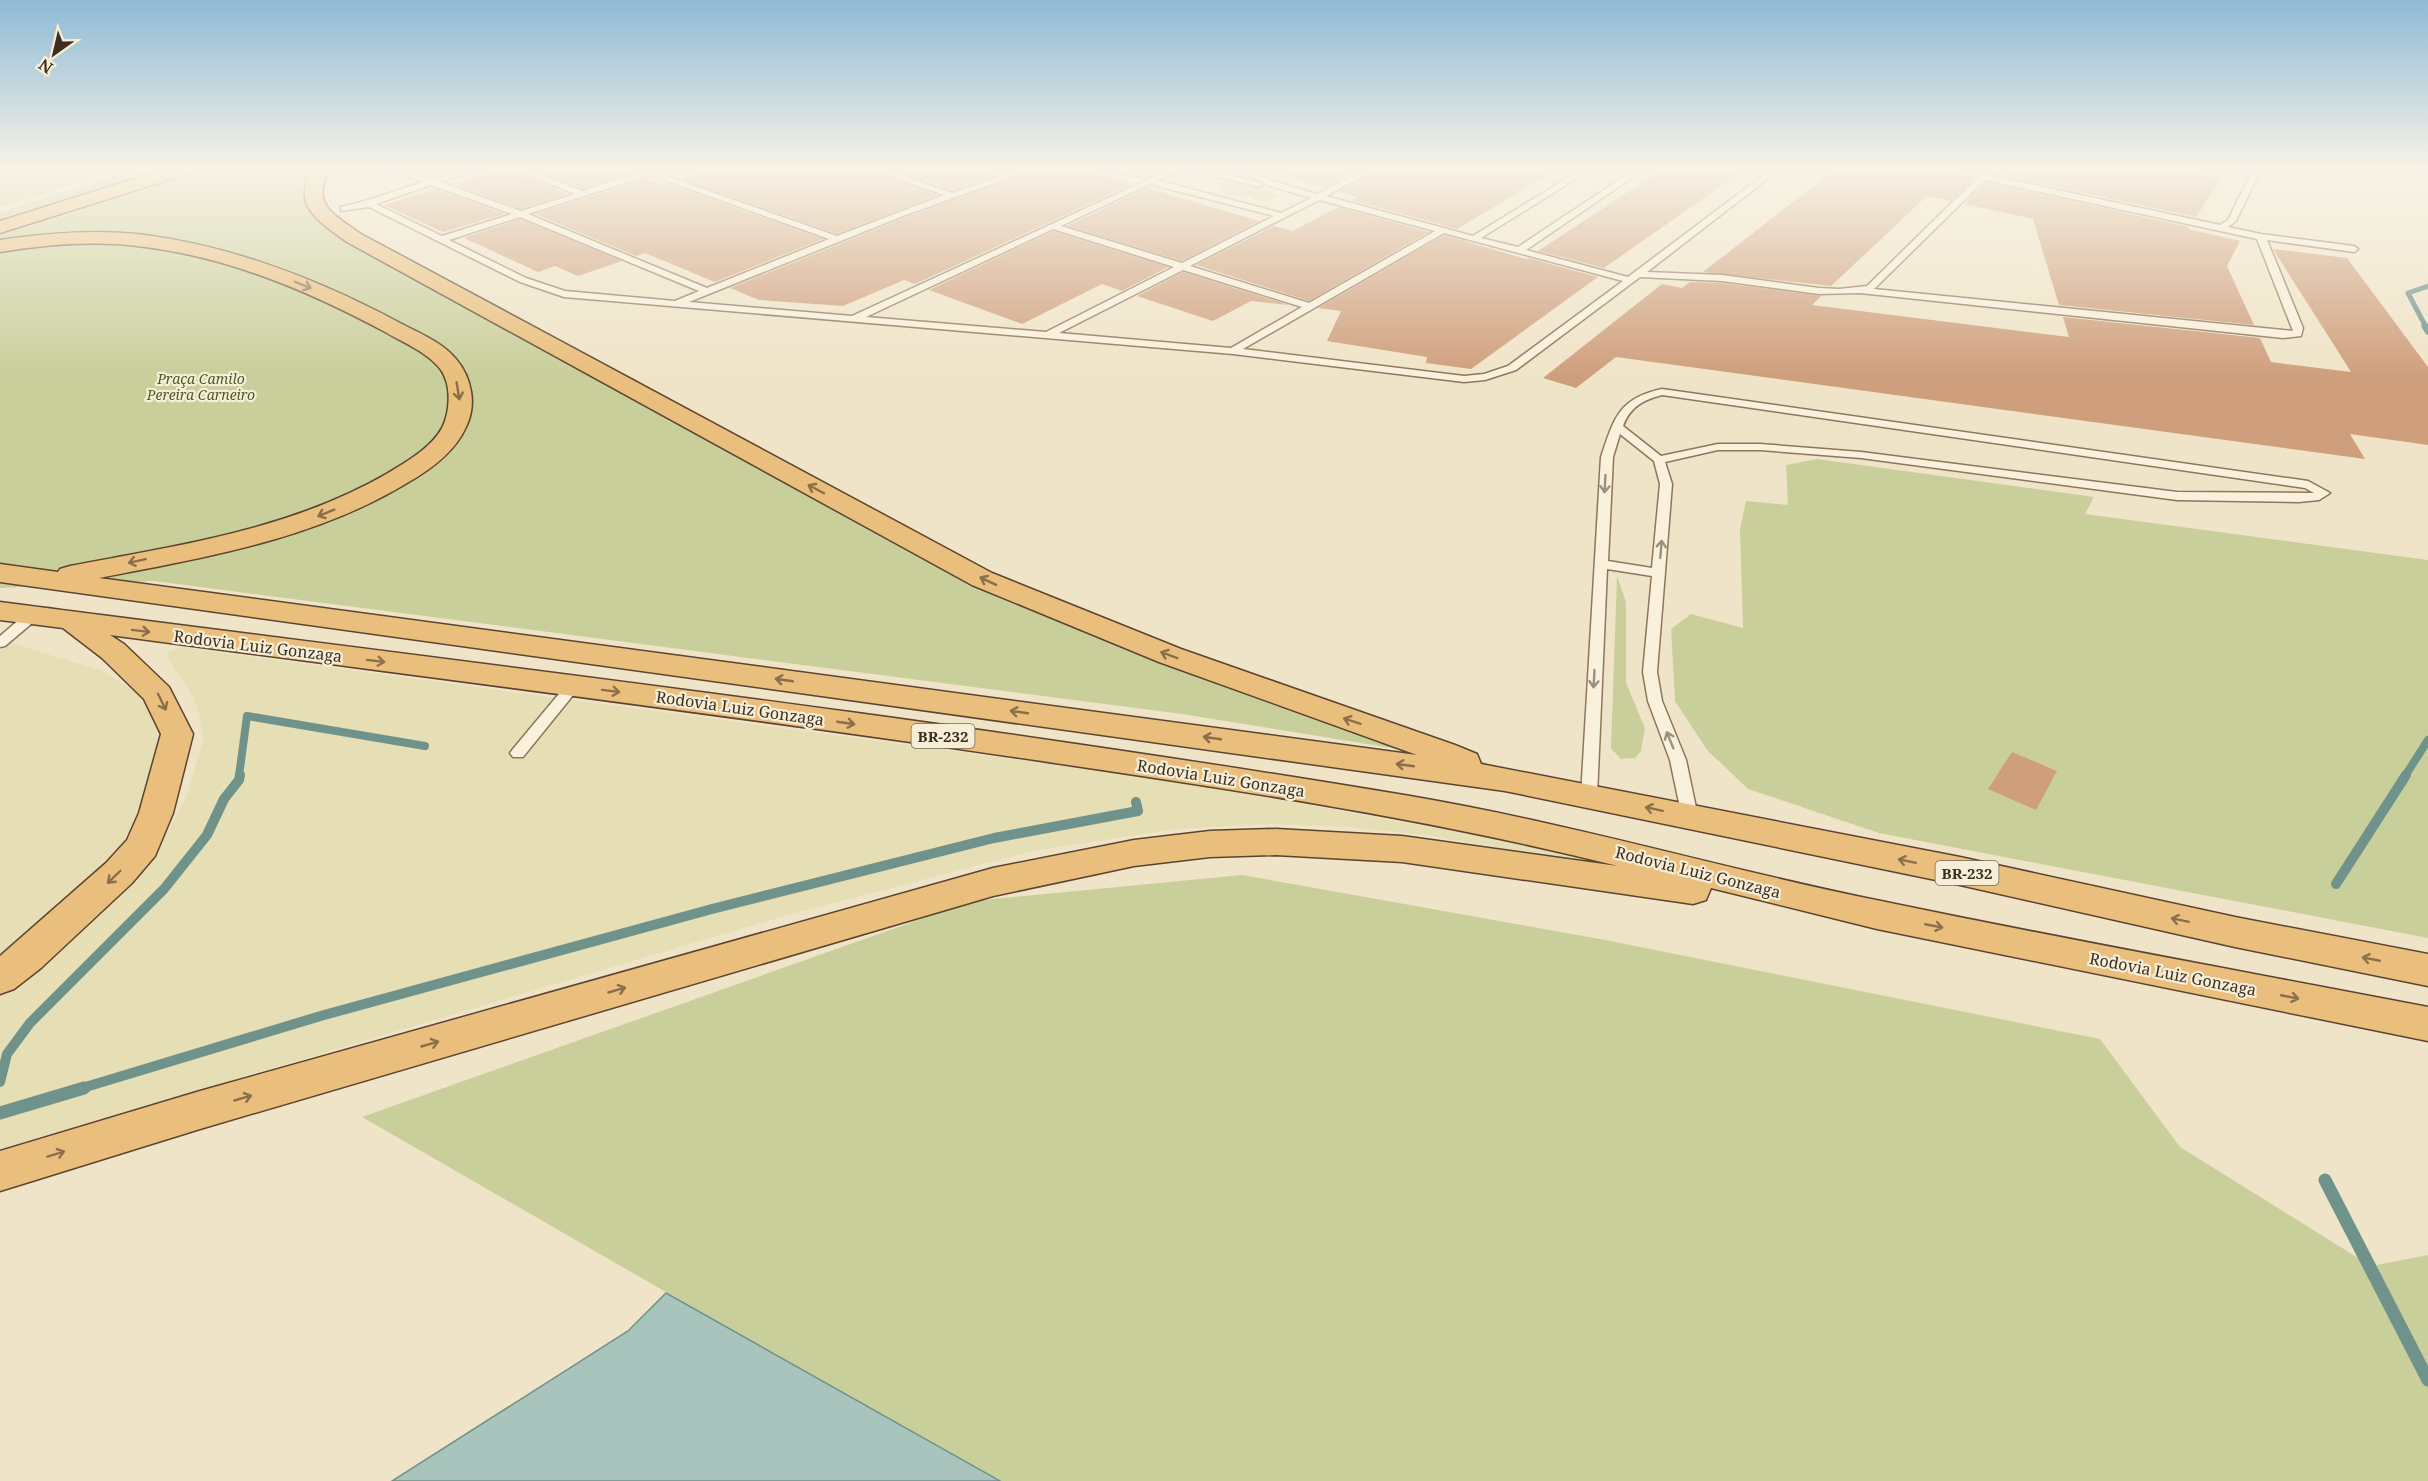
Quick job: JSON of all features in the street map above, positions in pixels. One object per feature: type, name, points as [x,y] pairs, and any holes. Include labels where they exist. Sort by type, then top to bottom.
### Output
[{"type":"highway","points":[[351,236],[982,579],[1061,614],[1221,675],[1421,743],[1505,779]]},
{"type":"highway","points":[[0,246],[53,240],[113,238],[172,246],[245,265],[325,294],[415,340],[444,360],[454,372],[459,392],[460,415],[449,435],[429,457],[388,485],[357,501],[309,520],[247,538],[39,578]]},
{"type":"highway","name":"BR-232","points":[[0,573],[39,578]]},
{"type":"highway","name":"Rodovia Luiz Gonzaga","points":[[39,578],[1505,779],[2428,970]]},
{"type":"highway","name":"Rodovia Luiz Gonzaga","points":[[0,611],[573,686],[1118,761],[1413,809],[1521,829],[1876,915],[2428,1024]]},
{"type":"highway","points":[[0,978],[27,957],[119,873],[142,847],[156,813],[177,735],[158,694],[113,651],[72,622]]},
{"type":"highway","points":[[0,1171],[200,1110],[993,882],[1145,852],[1210,844],[1276,843],[1402,849],[1876,915]]},
{"type":"lane","points":[[436,236],[523,280],[553,292],[852,320],[1233,351],[1464,379],[1485,377],[1512,368],[1688,236]]},
{"type":"lane","points":[[442,239],[451,236]]},
{"type":"lane","points":[[574,236],[707,291]]},
{"type":"lane","points":[[830,236],[838,239]]},
{"type":"lane","points":[[673,304],[846,236]]},
{"type":"lane","points":[[852,320],[1031,236]]},
{"type":"lane","points":[[1086,236],[1309,306]]},
{"type":"lane","points":[[1046,336],[1242,236]]},
{"type":"lane","points":[[1233,351],[1432,236]]},
{"type":"lane","points":[[1467,236],[1634,277],[1694,276],[1835,292],[1862,291],[2283,335],[2297,334],[2298,328],[2261,237]]},
{"type":"lane","points":[[1520,250],[1541,236]]},
{"type":"lane","points":[[1862,291],[1870,288],[1923,236]]},
{"type":"lane","points":[[2258,236],[2354,249]]},
{"type":"lane","points":[[1589,796],[1607,457],[1621,414],[1638,399],[1662,392],[2296,483],[2319,488],[2324,493],[2314,497],[2299,498],[2177,496],[1861,455],[1760,447],[1718,447],[1659,460]]},
{"type":"lane","points":[[1617,427],[1659,460],[1666,484],[1650,672],[1655,700],[1678,760],[1690,817]]},
{"type":"lane","points":[[1600,564],[1658,573]]},
{"type":"lane","points":[[0,642],[33,616]]},
{"type":"lane","points":[[518,753],[573,686]]},
{"type":"shaded area","points":[[0,640],[101,670],[131,689],[162,716],[164,755],[145,813],[79,900],[0,970]]},
{"type":"shaded area","points":[[179,647],[1169,780],[1480,836],[1728,887],[1432,836],[1349,827],[1270,824],[1175,829],[1033,851],[791,914],[0,1149],[0,996],[84,929],[126,887],[161,844],[186,798],[204,737],[194,698],[167,658],[169,652]]},
{"type":"green space","name":"Praça Camilo Pereira Carneiro","points":[[0,236],[339,236],[936,561],[1459,752],[1542,786],[1441,756],[1182,714],[154,581],[0,588]]},
{"type":"green space","points":[[1817,459],[2094,497],[2085,514],[2428,560],[2428,938],[1879,833],[1748,789],[1707,750],[1675,701],[1671,629],[1691,614],[1743,628],[1740,529],[1746,501],[1788,505],[1786,465]]},
{"type":"green space","points":[[1617,576],[1626,602],[1626,683],[1645,728],[1641,751],[1635,758],[1621,759],[1611,748]]},
{"type":"green space","points":[[1242,875],[1600,939],[2100,1039],[2180,1147],[2371,1266],[2428,1255],[2428,1481],[1000,1481],[829,1386],[362,1117],[972,901]]},
{"type":"water","points":[[666,1293],[1000,1481],[392,1481],[628,1331]]},
{"type":"building","points":[[562,236],[622,261],[578,276],[555,266],[538,272],[464,238]]},
{"type":"building","points":[[588,236],[815,236],[823,239],[715,282],[645,253],[636,256]]},
{"type":"building","points":[[859,236],[1019,236],[915,284],[904,280],[843,306],[759,300],[730,288]]},
{"type":"building","points":[[1042,236],[1069,236],[1168,267],[1122,291],[1102,284],[1022,324],[929,290]]},
{"type":"building","points":[[1100,236],[1230,236],[1182,261]]},
{"type":"building","points":[[1254,236],[1422,236],[1309,301],[1196,265]]},
{"type":"building","points":[[1442,236],[1598,277],[1471,369],[1426,363],[1427,357],[1327,341],[1341,311],[1318,308]]},
{"type":"building","points":[[1561,236],[1649,236],[1604,268],[1538,251]]},
{"type":"building","points":[[1749,236],[1884,236],[1831,286],[1703,272]]},
{"type":"building","points":[[2038,236],[2219,236],[2240,241],[2227,266],[2254,325],[2059,305]]},
{"type":"building","points":[[2273,249],[2347,258],[2428,367],[2428,445],[2350,434],[2365,459],[1616,357],[1576,388],[1543,378],[1662,284],[1682,288],[1690,282],[1722,283],[1821,296],[1812,305],[2069,337],[2063,317],[2260,338],[2271,362],[2351,372]]},
{"type":"building","points":[[1183,272],[1289,305],[1251,301],[1213,321],[1137,296]]},
{"type":"building","points":[[2012,752],[2057,771],[2036,810],[1988,789]]},
{"type":"waterway","points":[[2426,327],[2408,293],[2428,286]]},
{"type":"waterway","points":[[2425,326],[2428,331]]},
{"type":"waterway","points":[[239,776],[247,716],[425,746]]},
{"type":"waterway","points":[[2405,776],[2428,740]]},
{"type":"waterway","points":[[0,1082],[7,1054],[30,1023],[164,889],[207,835],[224,799],[239,780],[240,775]]},
{"type":"waterway","points":[[2336,884],[2406,775]]},
{"type":"waterway","points":[[79,1089],[324,1015],[712,909],[994,838],[1138,811],[1136,802]]},
{"type":"waterway","points":[[0,1113],[84,1088]]},
{"type":"waterway","points":[[2325,1180],[2428,1380]]}]
